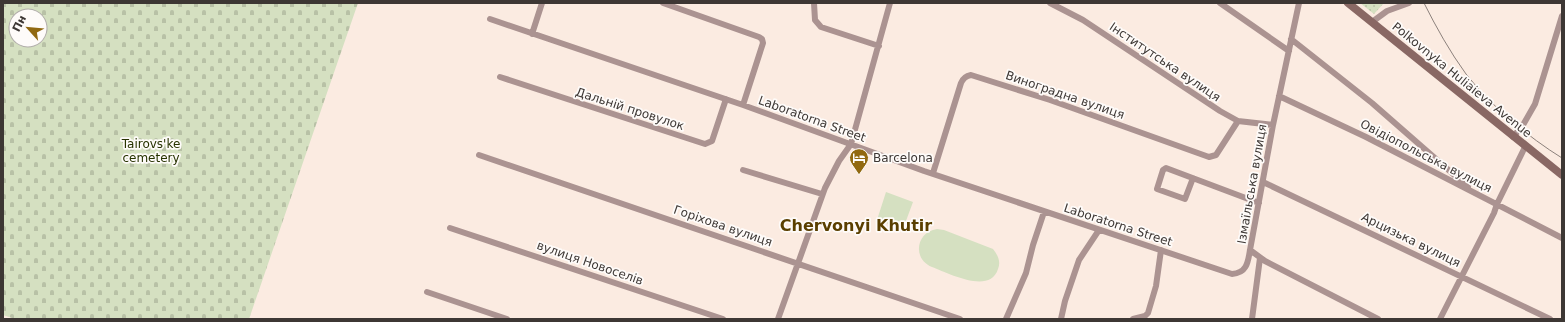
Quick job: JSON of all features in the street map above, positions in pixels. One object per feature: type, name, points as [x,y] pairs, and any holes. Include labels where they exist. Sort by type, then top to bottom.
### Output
[{"type":"main road","name":"Polkovnyka Huliaieva Avenue","points":[[1348,3],[1525,147],[1562,175]]},
{"type":"street","points":[[532,34],[542,3]]},
{"type":"street","points":[[663,3],[762,39],[763,43],[742,105]]},
{"type":"street","points":[[814,3],[815,20],[821,27],[879,46]]},
{"type":"street","points":[[778,319],[822,194],[839,161],[851,144],[890,3]]},
{"type":"street","name":"Інститутська вулиця","points":[[1050,3],[1083,20],[1209,105],[1238,121],[1273,125]]},
{"type":"street","points":[[1220,3],[1289,51]]},
{"type":"street","name":"Ізмаїльська вулиця","points":[[1299,3],[1273,125],[1250,250],[1260,258],[1378,319]]},
{"type":"street","points":[[1372,22],[1387,11],[1409,3]]},
{"type":"street","points":[[1513,137],[1523,125],[1535,104],[1562,16]]},
{"type":"street","name":"Laboratorna Street","points":[[490,19],[726,99],[1044,212],[1232,274],[1236,274],[1247,267],[1250,250]]},
{"type":"street","points":[[1291,39],[1372,103],[1477,194]]},
{"type":"street","name":"Виноградна вулиця","points":[[932,173],[962,79],[971,75],[1050,100],[1209,157],[1216,155],[1238,121]]},
{"type":"street","name":"Дальній провулок","points":[[500,77],[705,144],[712,141],[726,99]]},
{"type":"street","name":"Овідіопольська вулиця","points":[[1279,96],[1366,137],[1562,238]]},
{"type":"street","points":[[1440,319],[1494,213],[1525,147]]},
{"type":"street","name":"Горіхова вулиця","points":[[479,155],[960,319]]},
{"type":"street","points":[[1193,178],[1185,199],[1157,189],[1163,170],[1166,168],[1193,178],[1259,203]]},
{"type":"street","points":[[743,170],[822,194]]},
{"type":"street","name":"Арцизька вулиця","points":[[1263,182],[1550,319]]},
{"type":"street","points":[[1006,319],[1026,273],[1033,245],[1044,212]]},
{"type":"street","name":"вулиця Новоселів","points":[[450,228],[722,319]]},
{"type":"street","points":[[1060,319],[1079,260],[1099,230]]},
{"type":"street","points":[[1133,319],[1148,314],[1156,286],[1161,250]]},
{"type":"street","points":[[1252,319],[1260,258]]},
{"type":"street","points":[[427,292],[507,319]]},
{"type":"green space","name":"Tairovs'ke cemetery","points":[[3,3],[358,3],[249,319],[15,319],[3,315]]},
{"type":"green space","points":[[1360,3],[1384,3],[1374,14]]},
{"type":"green space","points":[[886,192],[913,202],[903,229],[877,220]]},
{"type":"green space","points":[[937,229],[944,230],[993,249],[998,256],[999,261],[998,269],[994,277],[987,280],[968,280],[948,274],[926,263],[921,258],[919,246],[925,235],[930,231]]},
{"type":"tram line","points":[[1424,3],[1449,48],[1466,74],[1476,86],[1498,109],[1523,131],[1562,158]]},
{"type":"place","name":"Barcelona","points":[[859,175]]},
{"type":"district","name":"Chervonyi Khutir","points":[[856,225]]}]
